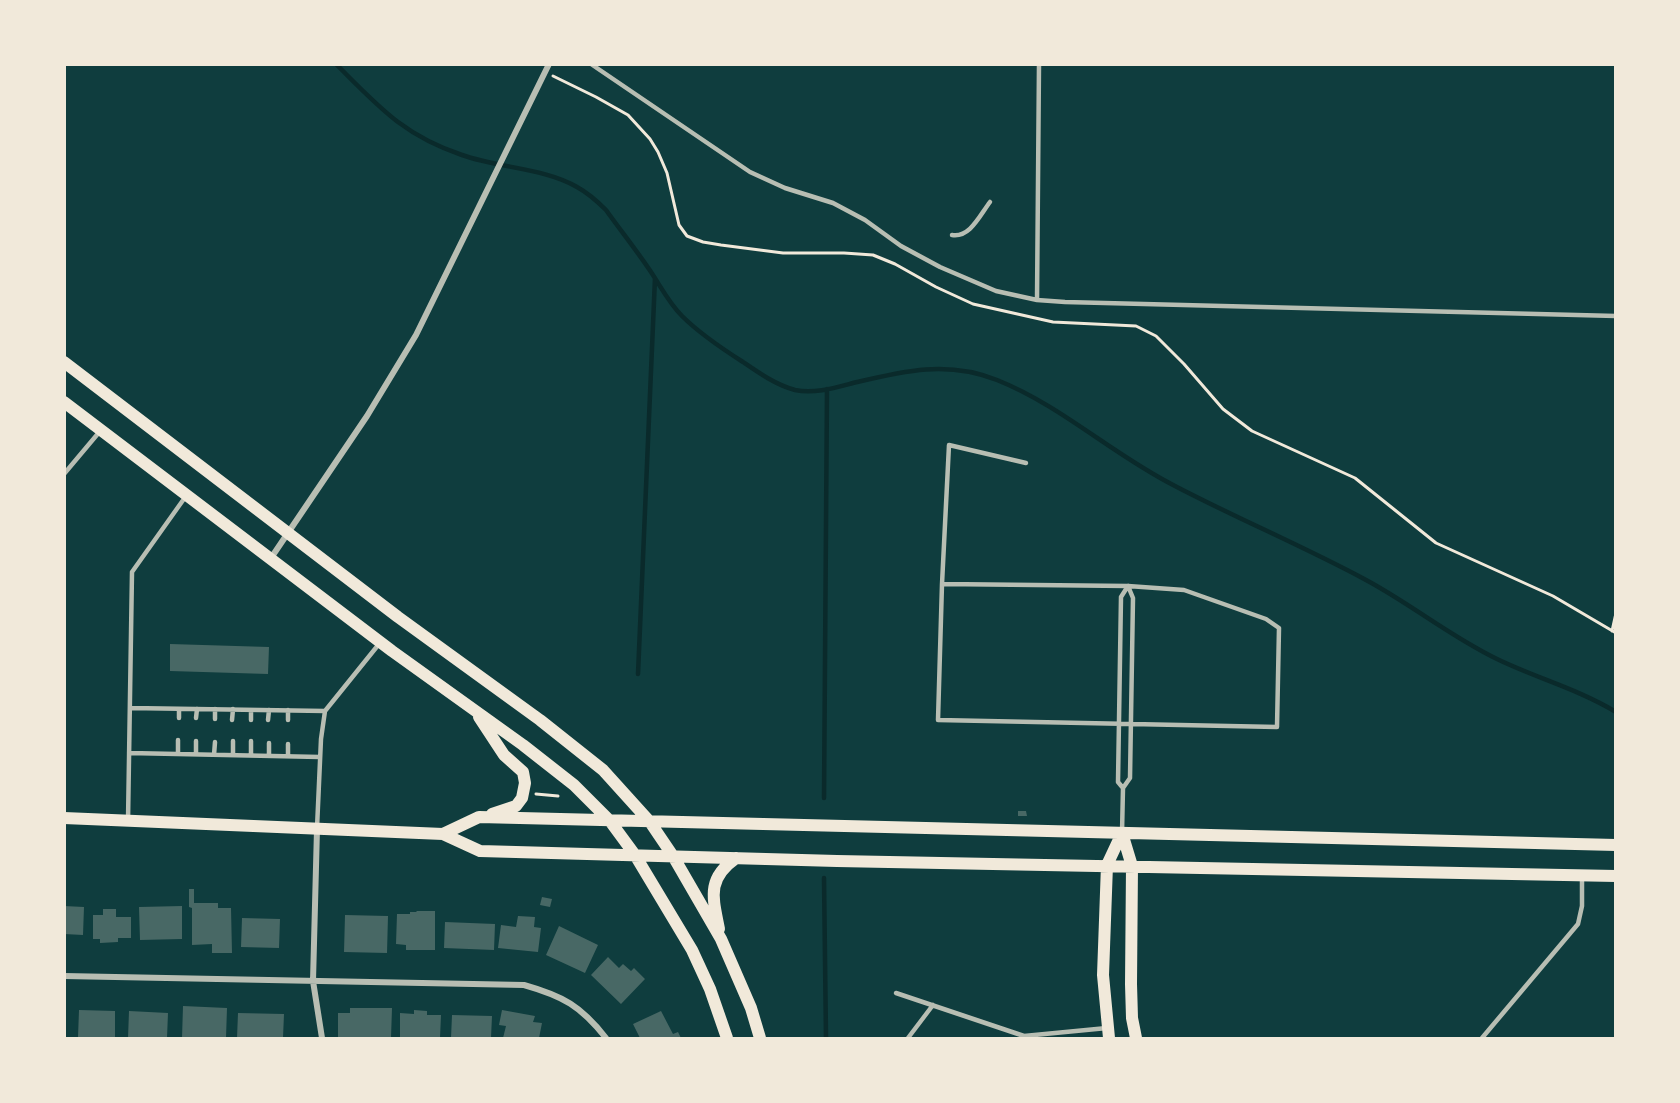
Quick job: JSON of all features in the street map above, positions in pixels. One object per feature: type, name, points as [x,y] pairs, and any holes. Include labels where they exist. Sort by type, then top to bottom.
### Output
[{"type":"main road","points":[[64,362],[288,534],[580,750],[603,770],[650,822],[673,856],[721,939],[747,999],[760,1038]]},
{"type":"main road","points":[[64,402],[380,642],[473,708],[574,785],[610,821],[635,855],[692,950],[710,989],[727,1038]]},
{"type":"main road","points":[[443,834],[479,817],[516,806],[522,798],[525,783],[523,772],[504,755],[473,708]]},
{"type":"main road","points":[[479,817],[1616,845]]},
{"type":"main road","points":[[64,818],[443,834],[480,851],[837,861],[1616,876]]},
{"type":"main road","points":[[1108,1033],[1103,975],[1107,866],[1122,832]]},
{"type":"main road","points":[[1122,832],[1132,866],[1131,984],[1132,1018],[1136,1038]]},
{"type":"main road","points":[[721,939],[713,897],[714,885],[723,867],[736,858]]},
{"type":"street","points":[[270,559],[366,416],[416,335],[549,64]]},
{"type":"street","points":[[317,828],[314,981],[322,1038]]},
{"type":"street","points":[[64,976],[524,985],[555,994],[581,1010],[606,1038]]},
{"type":"lane","points":[[591,64],[750,172],[785,188],[833,203],[865,220],[901,246],[940,267],[996,291],[1036,300],[1616,316]]},
{"type":"lane","points":[[1036,300],[1039,64]]},
{"type":"lane","points":[[952,235],[960,236],[967,233],[990,202]]},
{"type":"lane","points":[[64,474],[101,430]]},
{"type":"lane","points":[[942,584],[1128,586],[1184,590],[1266,619],[1279,628],[1277,727],[938,720],[942,584],[949,445],[1026,463]]},
{"type":"lane","points":[[128,820],[132,572],[186,495]]},
{"type":"lane","points":[[1123,788],[1118,782],[1121,597],[1128,586]]},
{"type":"lane","points":[[1122,832],[1123,788],[1130,778],[1133,598],[1128,586]]},
{"type":"lane","points":[[317,828],[320,757],[325,711],[380,642]]},
{"type":"lane","points":[[130,708],[325,711]]},
{"type":"lane","points":[[179,709],[179,718]]},
{"type":"lane","points":[[196,718],[197,709]]},
{"type":"lane","points":[[215,709],[215,719]]},
{"type":"lane","points":[[232,720],[233,709]]},
{"type":"lane","points":[[251,710],[251,720]]},
{"type":"lane","points":[[268,720],[269,710]]},
{"type":"lane","points":[[288,710],[288,720]]},
{"type":"lane","points":[[178,741],[178,754]]},
{"type":"lane","points":[[196,741],[196,754]]},
{"type":"lane","points":[[233,741],[233,755]]},
{"type":"lane","points":[[251,741],[251,755]]},
{"type":"lane","points":[[214,755],[215,742]]},
{"type":"lane","points":[[268,756],[269,743]]},
{"type":"lane","points":[[288,744],[288,756]]},
{"type":"lane","points":[[129,753],[320,757]]},
{"type":"lane","points":[[1482,1038],[1578,924],[1582,906],[1582,875]]},
{"type":"lane","points":[[896,993],[1024,1036],[1108,1033]]},
{"type":"lane","points":[[908,1038],[933,1005]]},
{"type":"path","points":[[544,72],[628,115],[650,139],[667,173],[679,225],[687,236],[712,244],[783,253],[873,255],[973,304],[1053,322],[1136,326],[1156,336],[1184,364],[1223,410],[1252,431],[1356,478],[1436,543],[1553,596],[1614,632],[1616,613]]},
{"type":"path","points":[[547,802],[541,795],[558,796]]},
{"type":"building","points":[[170,644],[269,647],[268,674],[170,671]]},
{"type":"building","points":[[1018,811],[1026,811],[1027,816],[1018,816]]},
{"type":"building","points":[[189,889],[194,889],[194,903],[218,903],[218,908],[231,908],[232,953],[212,953],[212,944],[192,945],[192,908],[189,907]]},
{"type":"building","points":[[542,897],[552,899],[550,907],[540,905]]},
{"type":"building","points":[[64,906],[84,907],[83,935],[64,934]]},
{"type":"building","points":[[182,906],[182,939],[140,940],[139,907]]},
{"type":"building","points":[[103,909],[116,909],[116,917],[131,917],[131,938],[118,938],[118,942],[100,943],[100,939],[93,939],[93,915],[103,915]]},
{"type":"building","points":[[435,911],[435,950],[406,950],[406,945],[396,944],[397,914],[410,914],[410,912]]},
{"type":"building","points":[[345,915],[388,916],[387,953],[344,952]]},
{"type":"building","points":[[518,916],[535,917],[534,927],[541,928],[538,952],[498,948],[501,925],[516,927]]},
{"type":"building","points":[[242,918],[280,919],[279,948],[241,947]]},
{"type":"building","points":[[445,922],[495,924],[494,950],[444,948]]},
{"type":"building","points":[[559,926],[598,945],[585,973],[546,955]]},
{"type":"building","points":[[608,957],[619,968],[623,964],[631,971],[634,968],[645,979],[621,1004],[591,975]]},
{"type":"building","points":[[183,1006],[227,1008],[226,1038],[182,1038]]},
{"type":"building","points":[[350,1008],[392,1008],[391,1038],[338,1037],[338,1013],[350,1013]]},
{"type":"building","points":[[79,1010],[115,1011],[115,1038],[78,1037]]},
{"type":"building","points":[[414,1010],[427,1011],[427,1015],[441,1015],[440,1038],[400,1038],[400,1013],[414,1014]]},
{"type":"building","points":[[502,1010],[535,1016],[533,1022],[542,1023],[539,1038],[503,1038],[506,1026],[499,1025]]},
{"type":"building","points":[[129,1011],[168,1013],[167,1038],[128,1038]]},
{"type":"building","points":[[661,1011],[673,1034],[678,1032],[681,1038],[640,1038],[633,1024]]},
{"type":"building","points":[[238,1013],[284,1014],[283,1038],[237,1038]]},
{"type":"building","points":[[452,1015],[492,1016],[491,1038],[451,1038]]},
{"type":"waterway","points":[[336,64],[393,118],[423,138],[462,155],[551,176],[589,195],[606,210],[682,316],[711,340],[774,382],[795,390],[817,391],[907,372],[943,369],[960,370],[997,380],[1044,403],[1152,474],[1366,580],[1480,650],[1616,712]]},
{"type":"waterway","points":[[638,674],[655,278]]},
{"type":"waterway","points":[[824,798],[827,389]]},
{"type":"waterway","points":[[824,878],[826,1038]]}]
